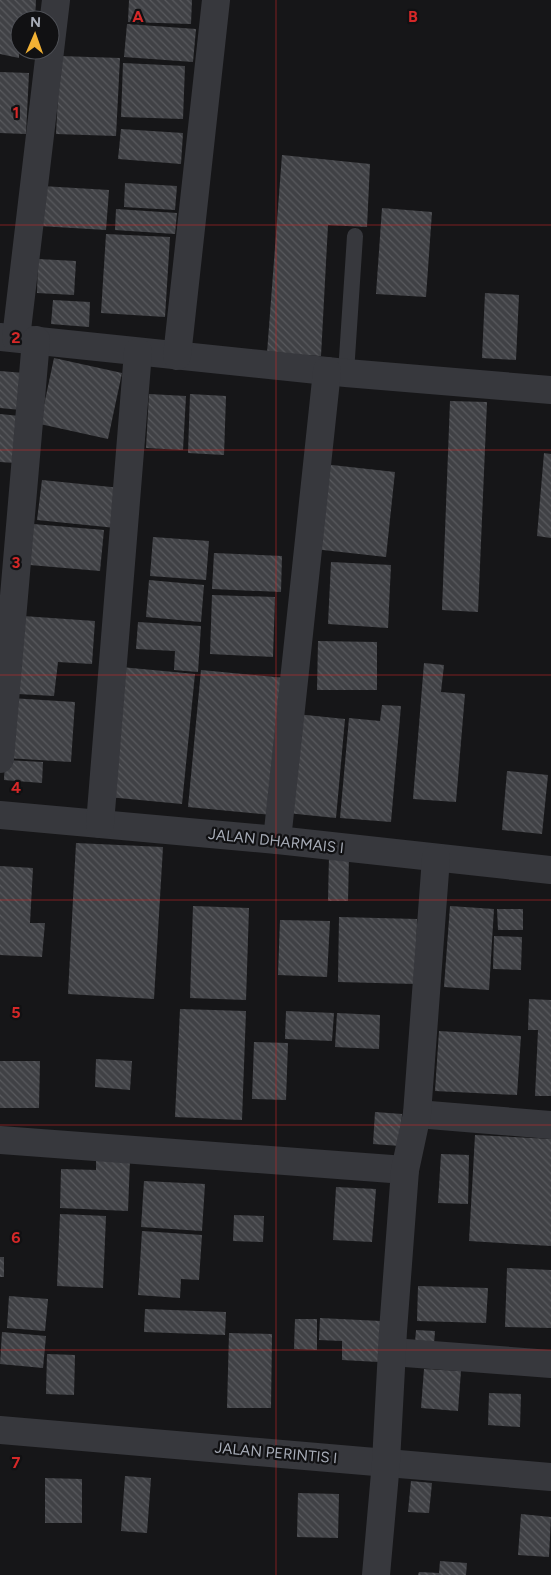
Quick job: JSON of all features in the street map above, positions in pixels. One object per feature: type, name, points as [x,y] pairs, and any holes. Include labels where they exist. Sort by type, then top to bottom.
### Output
[{"type":"street","points":[[0,759],[17,338],[56,0]]},
{"type":"street","points":[[177,356],[216,0]]},
{"type":"street","points":[[17,338],[337,372],[551,390]]},
{"type":"street","points":[[100,824],[138,352]]},
{"type":"street","points":[[276,840],[337,372]]},
{"type":"street","name":"JALAN DHARMAIS I","points":[[0,815],[276,840],[551,870]]},
{"type":"street","points":[[376,1575],[386,1462],[405,1170],[417,1114],[436,858]]},
{"type":"street","points":[[417,1114],[551,1124]]},
{"type":"street","points":[[0,1140],[405,1170]]},
{"type":"street","points":[[392,1352],[551,1364]]},
{"type":"street","name":"JALAN PERINTIS I","points":[[0,1430],[551,1477]]},
{"type":"lane","points":[[337,372],[355,236]]},
{"type":"building","points":[[0,0],[36,0],[36,10],[10,10],[10,56],[0,54]]},
{"type":"building","points":[[129,0],[192,0],[191,24],[128,22]]},
{"type":"building","points":[[127,24],[196,29],[193,62],[124,57]]},
{"type":"building","points":[[60,56],[120,58],[116,136],[56,134]]},
{"type":"building","points":[[123,63],[185,66],[183,119],[121,117]]},
{"type":"building","points":[[0,72],[29,73],[26,134],[0,133]]},
{"type":"building","points":[[121,129],[183,133],[181,164],[118,159]]},
{"type":"building","points":[[282,155],[370,164],[367,227],[328,225],[321,356],[267,353]]},
{"type":"building","points":[[125,183],[177,186],[175,210],[124,207]]},
{"type":"building","points":[[42,186],[109,190],[106,230],[40,226]]},
{"type":"building","points":[[382,208],[432,212],[426,297],[376,294]]},
{"type":"building","points":[[116,209],[177,213],[175,234],[115,230]]},
{"type":"building","points":[[106,234],[170,237],[165,317],[101,313]]},
{"type":"building","points":[[38,259],[76,261],[74,295],[37,293]]},
{"type":"building","points":[[485,293],[519,295],[516,360],[482,358]]},
{"type":"building","points":[[53,300],[90,302],[89,327],[51,324]]},
{"type":"building","points":[[54,358],[122,373],[108,439],[40,424]]},
{"type":"building","points":[[0,371],[24,373],[21,410],[0,408]]},
{"type":"building","points":[[149,394],[186,396],[183,450],[146,448]]},
{"type":"building","points":[[190,394],[226,396],[224,455],[188,453]]},
{"type":"building","points":[[450,401],[487,402],[478,612],[442,610]]},
{"type":"building","points":[[0,414],[20,416],[15,463],[0,462]]},
{"type":"building","points":[[544,453],[551,454],[551,538],[537,536]]},
{"type":"building","points":[[323,464],[395,472],[386,557],[314,549]]},
{"type":"building","points":[[42,480],[121,488],[116,528],[37,520]]},
{"type":"building","points":[[33,524],[104,530],[100,571],[30,565]]},
{"type":"building","points":[[153,537],[209,541],[206,580],[150,576]]},
{"type":"building","points":[[214,553],[282,556],[281,592],[212,589]]},
{"type":"building","points":[[331,562],[391,565],[388,628],[328,624]]},
{"type":"building","points":[[149,580],[204,585],[201,622],[146,617]]},
{"type":"building","points":[[212,595],[275,597],[273,657],[210,654]]},
{"type":"building","points":[[23,616],[95,621],[92,664],[58,662],[54,696],[18,694]]},
{"type":"building","points":[[138,622],[201,626],[198,672],[174,670],[175,651],[136,649]]},
{"type":"building","points":[[318,641],[377,642],[377,690],[317,690]]},
{"type":"building","points":[[424,663],[444,665],[441,692],[465,694],[456,802],[413,799]]},
{"type":"building","points":[[121,667],[195,674],[182,804],[108,797]]},
{"type":"building","points":[[201,670],[286,678],[272,815],[188,807]]},
{"type":"building","points":[[10,698],[75,702],[71,762],[6,758]]},
{"type":"building","points":[[382,705],[401,706],[391,822],[340,818],[349,718],[380,721]]},
{"type":"building","points":[[296,714],[345,719],[336,818],[287,813]]},
{"type":"building","points":[[5,760],[43,762],[42,783],[4,780]]},
{"type":"building","points":[[507,771],[548,775],[542,834],[502,830]]},
{"type":"building","points":[[76,843],[163,847],[154,999],[68,994]]},
{"type":"building","points":[[329,856],[349,856],[348,901],[328,901]]},
{"type":"building","points":[[0,866],[33,868],[30,923],[45,923],[42,957],[0,955]]},
{"type":"building","points":[[193,906],[249,908],[246,1000],[190,998]]},
{"type":"building","points":[[450,906],[494,909],[489,990],[444,987]]},
{"type":"building","points":[[497,909],[523,909],[523,930],[498,930]]},
{"type":"building","points":[[339,917],[417,919],[416,984],[338,982]]},
{"type":"building","points":[[280,920],[330,921],[327,977],[278,975]]},
{"type":"building","points":[[494,936],[522,937],[521,970],[493,969]]},
{"type":"building","points":[[529,999],[551,1000],[551,1096],[535,1096],[538,1030],[528,1030]]},
{"type":"building","points":[[180,1009],[246,1011],[242,1120],[175,1117]]},
{"type":"building","points":[[286,1011],[334,1013],[332,1041],[285,1039]]},
{"type":"building","points":[[337,1013],[380,1015],[379,1049],[335,1047]]},
{"type":"building","points":[[439,1031],[521,1036],[517,1095],[435,1091]]},
{"type":"building","points":[[254,1042],[288,1043],[286,1100],[252,1099]]},
{"type":"building","points":[[96,1059],[132,1061],[130,1090],[95,1087]]},
{"type":"building","points":[[0,1061],[40,1061],[39,1108],[0,1108]]},
{"type":"building","points":[[375,1112],[402,1114],[400,1146],[373,1144]]},
{"type":"building","points":[[475,1135],[551,1139],[551,1246],[469,1241]]},
{"type":"building","points":[[441,1154],[469,1155],[468,1204],[438,1203]]},
{"type":"building","points":[[96,1158],[130,1159],[128,1211],[60,1208],[61,1169],[96,1170]]},
{"type":"building","points":[[144,1181],[205,1184],[202,1231],[141,1227]]},
{"type":"building","points":[[336,1187],[376,1189],[372,1242],[333,1240]]},
{"type":"building","points":[[60,1214],[106,1216],[103,1288],[57,1286]]},
{"type":"building","points":[[234,1215],[264,1216],[263,1242],[233,1241]]},
{"type":"building","points":[[142,1231],[202,1235],[199,1280],[181,1279],[180,1298],[138,1295]]},
{"type":"building","points":[[0,1257],[4,1257],[4,1277],[0,1277]]},
{"type":"building","points":[[507,1268],[551,1270],[551,1328],[505,1327]]},
{"type":"building","points":[[418,1286],[488,1288],[486,1323],[417,1321]]},
{"type":"building","points":[[9,1296],[48,1299],[45,1331],[7,1328]]},
{"type":"building","points":[[145,1309],[226,1312],[225,1335],[144,1332]]},
{"type":"building","points":[[320,1318],[381,1321],[379,1362],[342,1360],[342,1341],[319,1340]]},
{"type":"building","points":[[295,1319],[317,1319],[317,1350],[294,1349]]},
{"type":"building","points":[[416,1330],[435,1331],[434,1344],[415,1343]]},
{"type":"building","points":[[2,1332],[46,1336],[43,1368],[0,1364]]},
{"type":"building","points":[[229,1333],[272,1334],[271,1408],[227,1408]]},
{"type":"building","points":[[47,1354],[75,1355],[74,1395],[46,1394]]},
{"type":"building","points":[[424,1369],[461,1371],[458,1411],[421,1408]]},
{"type":"building","points":[[489,1393],[521,1394],[520,1427],[488,1425]]},
{"type":"building","points":[[125,1476],[151,1478],[147,1533],[121,1531]]},
{"type":"building","points":[[45,1478],[82,1479],[82,1523],[45,1523]]},
{"type":"building","points":[[411,1481],[432,1483],[429,1513],[408,1512]]},
{"type":"building","points":[[298,1493],[339,1494],[338,1538],[297,1537]]},
{"type":"building","points":[[521,1514],[551,1517],[549,1557],[518,1555]]},
{"type":"building","points":[[440,1561],[467,1563],[466,1575],[418,1575],[419,1572],[439,1573]]}]
